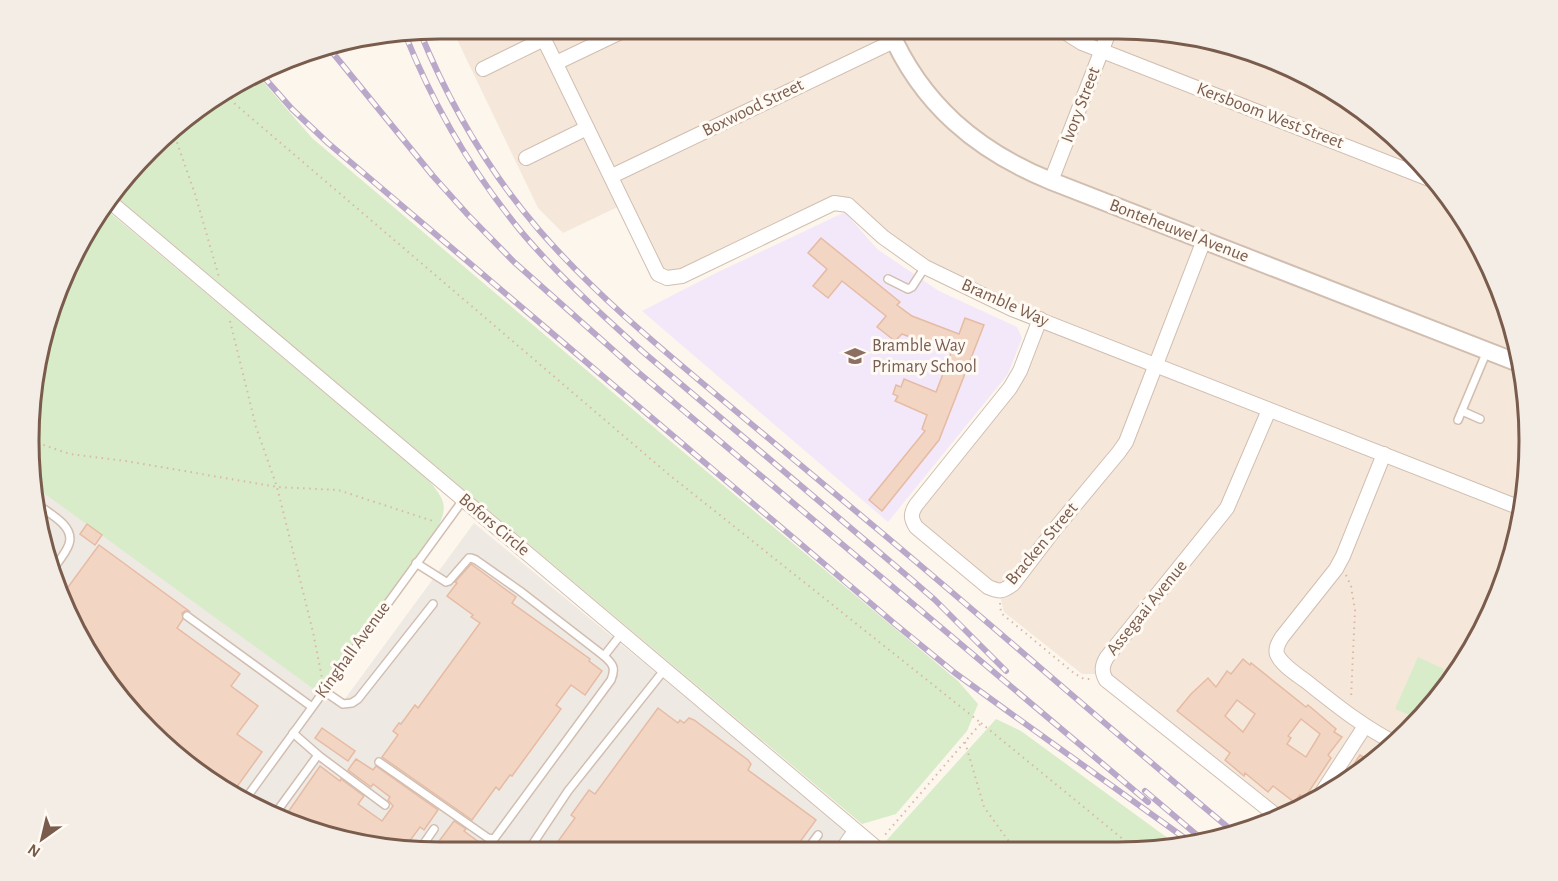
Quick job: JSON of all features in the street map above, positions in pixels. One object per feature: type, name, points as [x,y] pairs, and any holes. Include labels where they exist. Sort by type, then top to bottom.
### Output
[{"type":"street","name":"Bramble Way","points":[[483,69],[534,39]]},
{"type":"street","name":"Bramble Way","points":[[544,39],[658,274],[667,278],[682,276],[834,203],[848,205],[883,237],[925,267],[1012,309],[1514,504]]},
{"type":"street","points":[[556,63],[606,39]]},
{"type":"street","name":"Boxwood Street","points":[[612,176],[884,39]]},
{"type":"street","name":"Bonteheuwel Avenue","points":[[894,39],[915,77],[928,94],[968,134],[1004,159],[1051,181],[1510,358]]},
{"type":"street","name":"Kersboom West Street","points":[[1076,39],[1417,174]]},
{"type":"street","name":"Ivory Street","points":[[1051,181],[1106,39]]},
{"type":"street","points":[[526,158],[587,128]]},
{"type":"street","name":"Bofors Circle","points":[[115,206],[868,842]]},
{"type":"street","name":"Bracken Street","points":[[1040,319],[1020,371],[1010,388],[916,505],[911,515],[916,527],[988,587],[998,591],[1005,590],[1012,584],[1119,452],[1130,431],[1204,240]]},
{"type":"street","name":"Assegaai Avenue","points":[[1269,410],[1227,508],[1107,657],[1102,668],[1106,680],[1271,811]]},
{"type":"street","points":[[1384,454],[1336,569],[1282,636],[1276,649],[1278,656],[1287,666],[1347,713],[1386,738]]},
{"type":"street","points":[[1329,781],[1365,726]]},
{"type":"street","points":[[847,842],[855,831]]},
{"type":"lane","points":[[888,279],[908,289],[912,287],[925,267]]},
{"type":"lane","points":[[1458,420],[1487,351]]},
{"type":"lane","points":[[1462,411],[1480,419]]},
{"type":"lane","name":"Kinghall Avenue","points":[[250,793],[463,500]]},
{"type":"lane","points":[[45,510],[64,524],[69,532],[69,545],[58,562]]},
{"type":"lane","points":[[379,762],[488,838],[494,839],[611,680],[614,668],[604,656],[477,560],[469,558],[446,582],[416,563]]},
{"type":"lane","points":[[324,691],[343,704],[352,703],[358,699],[433,604]]},
{"type":"lane","points":[[187,616],[312,707]]},
{"type":"lane","points":[[604,656],[622,633]]},
{"type":"lane","points":[[534,842],[568,791],[665,669]]},
{"type":"lane","points":[[293,734],[385,805]]},
{"type":"lane","points":[[279,808],[318,755]]},
{"type":"lane","points":[[425,841],[434,829]]},
{"type":"lane","points":[[813,842],[818,835]]},
{"type":"path","points":[[231,98],[244,112],[667,473],[1126,842]]},
{"type":"path","points":[[176,139],[195,194],[225,299]]},
{"type":"path","points":[[231,322],[256,427],[276,487],[313,632],[324,691]]},
{"type":"path","points":[[39,443],[70,454],[126,461],[276,487],[338,490],[444,525]]},
{"type":"path","points":[[1336,569],[1347,575],[1352,586],[1354,610],[1352,690],[1347,713]]},
{"type":"path","points":[[999,600],[1001,613],[1075,675],[1084,679],[1096,679]]},
{"type":"path","points":[[883,842],[981,723]]},
{"type":"path","points":[[965,742],[984,807],[1009,842]]},
{"type":"shaded area","points":[[457,39],[1118,39],[1170,42],[1247,60],[1295,80],[1318,93],[1362,122],[1382,139],[1436,196],[1478,263],[1498,311],[1505,337],[1516,388],[1518,414],[1516,493],[1498,570],[1478,618],[1465,641],[1436,685],[1419,705],[1362,759],[1318,788],[1270,811],[1102,674],[1082,674],[1004,612],[999,592],[911,521],[1009,388],[1039,320],[924,267],[848,206],[834,204],[667,279],[624,204],[563,233],[538,208]]},
{"type":"shaded area","name":"Bramble Way Primary School","points":[[845,212],[877,249],[939,291],[1017,327],[1022,338],[1008,374],[888,522],[642,311]]},
{"type":"shaded area","points":[[42,491],[339,707],[474,523],[861,842],[414,841],[388,839],[337,828],[311,821],[263,801],[217,774],[176,742],[139,705],[107,664],[80,618],[60,570]]},
{"type":"green space","points":[[262,81],[312,138],[958,681],[978,704],[967,731],[896,814],[862,824],[119,200],[139,176],[196,122]]},
{"type":"green space","points":[[110,213],[428,479],[442,499],[444,510],[435,533],[319,693],[42,492],[40,414],[42,388],[53,337],[60,311],[80,263]]},
{"type":"green space","points":[[1418,657],[1444,669],[1436,685],[1409,715],[1395,709]]},
{"type":"green space","points":[[996,719],[1021,731],[1169,839],[1118,842],[885,842]]},
{"type":"building","points":[[821,238],[900,302],[897,305],[912,316],[959,334],[965,318],[984,325],[939,440],[882,511],[869,500],[925,431],[922,429],[927,415],[895,401],[898,396],[893,394],[896,385],[901,387],[904,379],[936,392],[951,353],[902,334],[895,341],[877,327],[886,316],[842,281],[828,298],[813,286],[827,269],[808,253]]},
{"type":"building","points":[[87,524],[102,535],[95,545],[80,534]]},
{"type":"building","points":[[99,545],[189,611],[182,613],[183,619],[177,628],[240,674],[231,686],[258,706],[237,734],[262,752],[237,786],[196,759],[139,705],[107,664],[80,618],[67,588]]},
{"type":"building","points":[[471,564],[516,597],[512,603],[590,659],[589,661],[602,671],[585,695],[571,685],[556,705],[561,709],[512,776],[510,775],[499,790],[496,787],[472,820],[382,757],[398,735],[393,731],[415,705],[418,708],[480,623],[447,596],[457,583],[455,582]]},
{"type":"building","points":[[1243,659],[1250,665],[1251,663],[1306,707],[1308,705],[1336,729],[1334,732],[1342,737],[1328,755],[1331,758],[1307,794],[1302,797],[1300,795],[1294,802],[1273,786],[1268,792],[1225,760],[1230,753],[1177,711],[1208,678],[1216,687],[1227,671],[1231,674]],"holes":[[[1237,700],[1255,714],[1243,732],[1225,716]],[[1301,719],[1320,734],[1306,757],[1287,744],[1291,738],[1288,736]]]},
{"type":"building","points":[[658,708],[678,723],[680,720],[684,723],[689,718],[694,720],[748,760],[751,764],[748,770],[816,820],[800,842],[558,842],[575,818],[571,815],[589,790],[595,794]]},
{"type":"building","points":[[322,728],[355,751],[348,761],[315,738]]},
{"type":"building","points":[[1360,755],[1364,757],[1362,759],[1353,765]]},
{"type":"building","points":[[356,759],[373,770],[376,766],[438,810],[424,830],[420,827],[410,841],[362,834],[311,821],[288,812],[320,766],[364,796],[358,804],[382,821],[393,806],[388,800],[390,797],[373,784],[371,787],[348,770]]},
{"type":"building","points":[[454,821],[479,842],[440,842]]},
{"type":"railway","points":[[408,40],[442,114],[488,189],[552,266],[642,351],[935,600],[1006,671]]},
{"type":"railway","points":[[423,40],[457,111],[503,185],[539,230],[580,273],[667,354],[1227,826]]},
{"type":"railway","points":[[334,54],[433,176],[514,262],[639,373],[1148,802]]},
{"type":"railway","points":[[265,79],[292,109],[328,143],[895,624],[955,673],[1183,837]]},
{"type":"railway","points":[[1145,791],[1196,834]]},
{"type":"place","name":"Bramble Way Primary School","points":[[855,356]]}]
